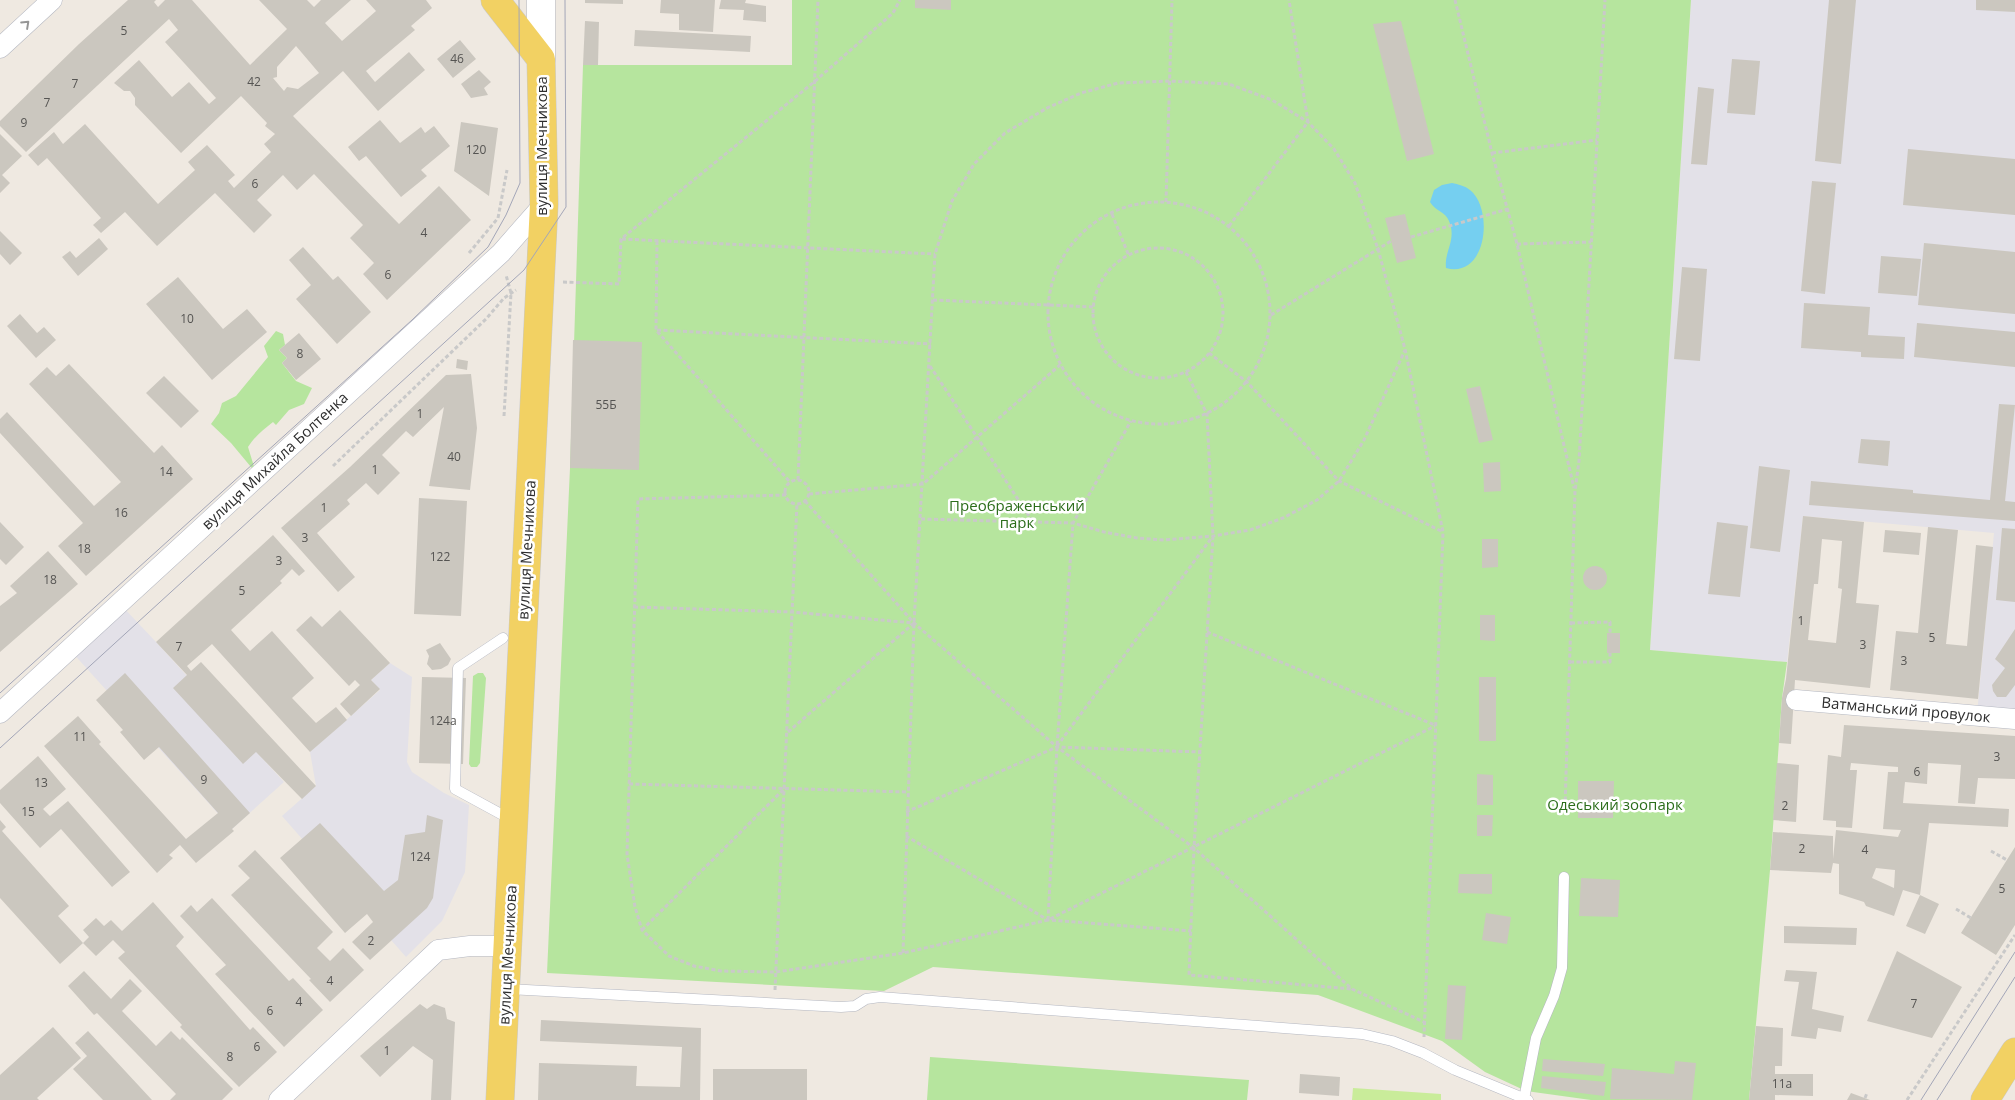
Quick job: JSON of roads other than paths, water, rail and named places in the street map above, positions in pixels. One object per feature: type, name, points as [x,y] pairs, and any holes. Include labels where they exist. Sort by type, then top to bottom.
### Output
[{"type":"main road","points":[[495,0],[542,59]]},
{"type":"main road","name":"вулиця Мечникова","points":[[500,1100],[544,204],[541,0]]},
{"type":"main road","points":[[1985,1100],[2011,1066]]},
{"type":"street","points":[[0,48],[52,0]]},
{"type":"street","name":"вулиця Михайла Болтенка","points":[[0,713],[501,254],[544,204]]},
{"type":"street","name":"Ватманський провулок","points":[[1796,700],[2015,719]]},
{"type":"street","points":[[280,1100],[438,950],[470,946],[508,946]]},
{"type":"lane","points":[[503,638],[458,668],[455,789],[515,822]]},
{"type":"lane","points":[[506,989],[841,1007],[855,1006],[866,1000],[880,998],[1362,1034],[1392,1041],[1423,1053],[1455,1070],[1526,1099],[1536,1038],[1554,996],[1562,968],[1564,877]]},
{"type":"water","points":[[1452,183],[1470,190],[1478,199],[1484,226],[1478,253],[1470,263],[1460,269],[1446,268],[1452,234],[1451,228],[1449,221],[1443,213],[1430,202],[1434,190],[1442,185]]},
{"type":"tram line","points":[[0,693],[412,320],[488,247],[506,215],[520,183],[519,0]]},
{"type":"tram line","points":[[0,748],[524,270],[566,207],[565,0]]},
{"type":"tram line","points":[[1921,1100],[2015,952]]},
{"type":"tram line","points":[[1937,1100],[2015,977]]},
{"type":"park label","name":"Преображенський парк","points":[[1017,514]]},
{"type":"park label","name":"Одеський зоопарк","points":[[1615,805]]}]
